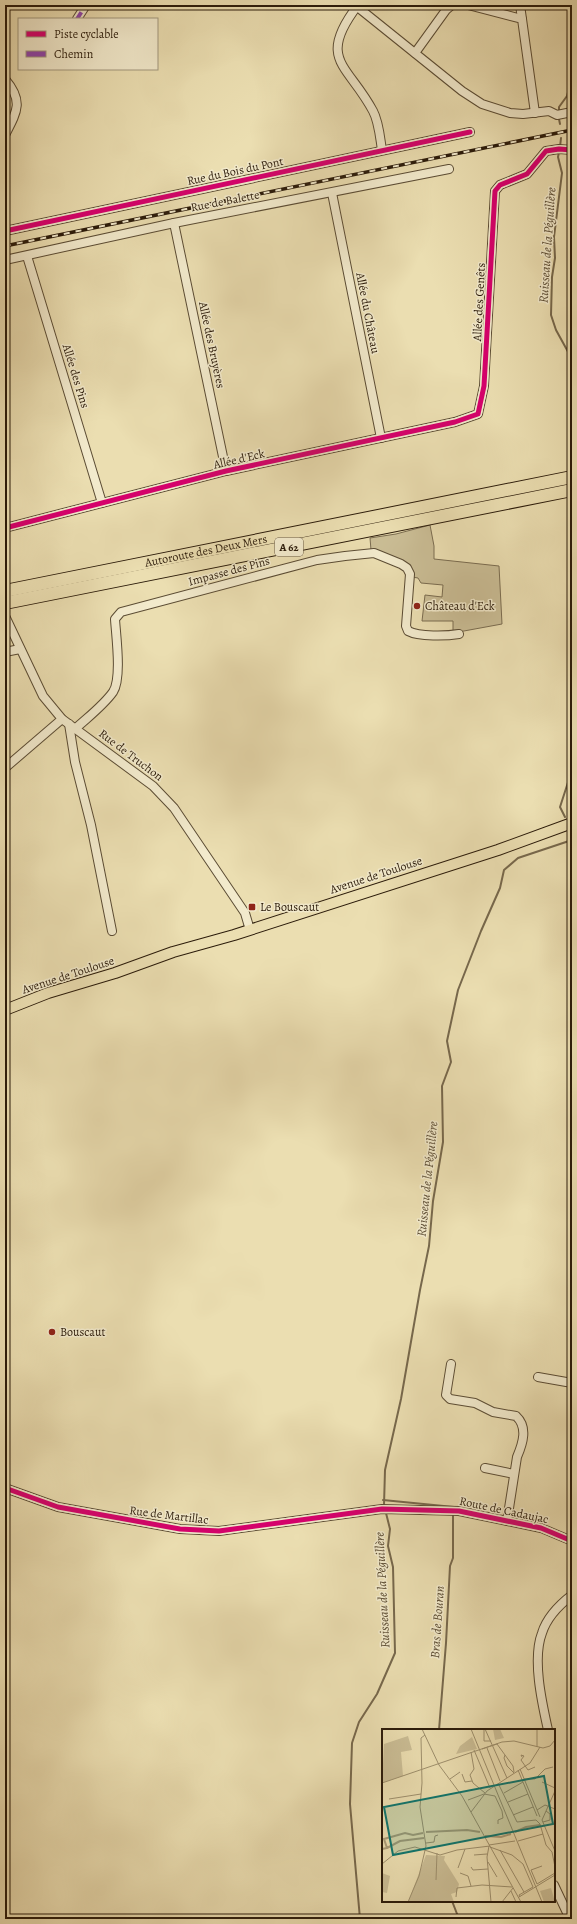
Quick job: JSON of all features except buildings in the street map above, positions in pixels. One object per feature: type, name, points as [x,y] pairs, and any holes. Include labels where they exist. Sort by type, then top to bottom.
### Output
[{"type":"highway","name":"Autoroute des Deux Mers","points":[[5,591],[572,477]]},
{"type":"highway","name":"Autoroute des Deux Mers","points":[[5,604],[572,490]]},
{"type":"main road","name":"Avenue de Toulouse","points":[[5,1010],[173,952],[250,930],[498,850],[572,824]]},
{"type":"street","points":[[78,18],[86,5]]},
{"type":"street","points":[[382,150],[374,112],[339,60],[336,44],[345,22],[357,5],[468,96],[497,110],[510,113],[535,113],[549,111],[557,115],[572,112]]},
{"type":"street","points":[[415,53],[446,10],[452,5]]},
{"type":"street","points":[[468,5],[522,19]]},
{"type":"street","points":[[520,5],[535,113]]},
{"type":"street","points":[[5,79],[14,89],[18,103],[16,115],[5,135]]},
{"type":"street","name":"Rue du Bois du Pont","points":[[5,231],[470,132]]},
{"type":"street","name":"Allée des Genêts","points":[[478,414],[484,386],[495,191],[500,185],[528,174],[546,151],[572,150]]},
{"type":"street","name":"Rue de Balette","points":[[5,260],[174,223],[449,169]]},
{"type":"street","name":"Allée du Château","points":[[332,193],[382,438]]},
{"type":"street","name":"Allée des Bruyères","points":[[174,223],[226,471]]},
{"type":"street","name":"Allée des Pins","points":[[27,256],[102,503]]},
{"type":"street","name":"Allée d'Eck","points":[[5,528],[226,471],[455,422],[478,414]]},
{"type":"street","name":"Impasse des Pins","points":[[72,727],[96,711],[114,691],[118,668],[115,619],[121,612],[316,560],[374,553],[401,564],[407,568],[410,574],[406,626],[408,631],[413,634],[443,636],[459,634]]},
{"type":"street","name":"Rue de Truchon","points":[[7,620],[43,696],[62,719],[153,786],[174,808],[245,913],[250,930]]},
{"type":"street","points":[[5,652],[20,649]]},
{"type":"street","points":[[5,768],[62,719]]},
{"type":"street","points":[[72,727],[75,762],[91,825],[112,931]]},
{"type":"street","points":[[451,1364],[446,1395],[450,1399],[475,1403],[493,1412],[516,1416],[520,1420],[524,1432],[514,1474],[507,1521]]},
{"type":"street","points":[[538,1377],[572,1383]]},
{"type":"street","points":[[485,1468],[514,1474]]},
{"type":"street","name":"Rue de Martillac","points":[[5,1488],[64,1508],[186,1529],[219,1531],[382,1509]]},
{"type":"street","name":"Route de Cadaujac","points":[[382,1509],[459,1511],[541,1528],[572,1541]]},
{"type":"street","points":[[548,1729],[540,1692],[539,1656],[541,1634],[554,1611],[572,1595]]},
{"type":"street","points":[[555,1887],[570,1919]]},
{"type":"shaded area","points":[[430,525],[434,546],[434,559],[499,566],[502,624],[453,633],[453,621],[422,621],[425,595],[442,597],[443,585],[421,583],[418,578],[412,577],[409,565],[398,559],[371,550],[370,538],[396,534]]},
{"type":"waterway","name":"Ruisseau de la Péguillère","points":[[559,111],[559,107],[567,96],[572,77]]},
{"type":"waterway","name":"Ruisseau de la Péguillère","points":[[559,119],[560,124]]},
{"type":"waterway","name":"Ruisseau de la Péguillère","points":[[560,147],[561,138]]},
{"type":"waterway","name":"Ruisseau de la Péguillère","points":[[559,152],[558,157],[562,173],[554,237],[555,258],[552,277],[551,315],[556,330],[572,359]]},
{"type":"waterway","name":"Ruisseau de la Péguillère","points":[[565,817],[560,807],[572,770]]},
{"type":"waterway","name":"Ruisseau de la Péguillère","points":[[384,1505],[385,1470],[401,1399],[429,1246],[433,1201],[443,1142],[442,1086],[451,1062],[447,1041],[458,990],[500,888],[504,870],[518,858],[569,841],[568,834]]},
{"type":"waterway","name":"Bras de Bouran","points":[[383,1500],[454,1507]]},
{"type":"waterway","name":"Ruisseau de la Péguillère","points":[[360,1919],[350,1804],[352,1743],[359,1722],[377,1694],[395,1653],[393,1567],[388,1546],[390,1529],[386,1513]]},
{"type":"waterway","name":"Bras de Bouran","points":[[439,1729],[450,1566],[453,1558],[453,1515]]},
{"type":"waterway","name":"Bras de Bouran","points":[[452,1902],[459,1919]]},
{"type":"railway","points":[[5,246],[572,130]]},
{"type":"marked path","points":[[78,18],[86,5]]},
{"type":"cycle path","points":[[5,231],[470,132]]},
{"type":"cycle path","points":[[5,528],[226,471],[455,422],[478,414],[484,386],[495,191],[500,185],[527,174],[546,151],[559,149],[572,150]]},
{"type":"cycle path","points":[[5,1488],[58,1507],[180,1529],[219,1531],[382,1509],[459,1511],[541,1528],[572,1541]]},
{"type":"place","name":"Château d'Eck","points":[[417,606]]},
{"type":"place","name":"Le Bouscaut","points":[[252,907]]},
{"type":"place","name":"Bouscaut","points":[[52,1332]]}]
